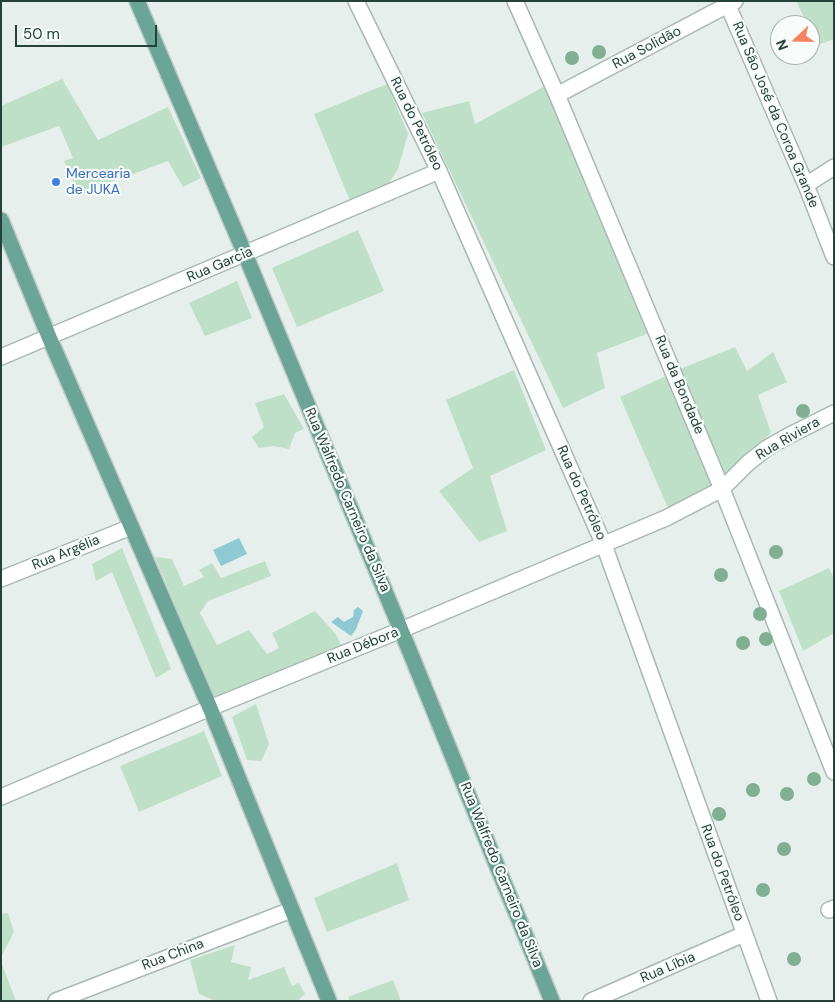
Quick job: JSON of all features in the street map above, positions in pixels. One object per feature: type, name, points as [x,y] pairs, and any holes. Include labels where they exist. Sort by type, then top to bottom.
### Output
[{"type":"main road","name":"Rua Walfredo Carneiro da Silva","points":[[137,1],[245,254],[552,1001]]},
{"type":"main road","points":[[1,220],[49,338],[210,708],[329,1001]]},
{"type":"street","name":"Rua do Petróleo","points":[[356,1],[439,171],[604,544],[769,1001]]},
{"type":"street","name":"Rua da Bondade","points":[[515,1],[557,95],[722,489],[834,772]]},
{"type":"street","name":"Rua Solidão","points":[[557,95],[730,3]]},
{"type":"street","name":"Rua São José da Coroa Grande","points":[[730,3],[834,257]]},
{"type":"street","points":[[806,185],[834,166]]},
{"type":"street","name":"Rua Garcia","points":[[1,357],[439,171]]},
{"type":"street","name":"Rua Riviera","points":[[722,489],[748,463],[767,448],[834,413]]},
{"type":"street","name":"Rua Débora","points":[[1,797],[666,518],[722,489]]},
{"type":"street","name":"Rua Argélia","points":[[1,579],[131,527]]},
{"type":"street","name":"Rua China","points":[[56,1001],[291,910]]},
{"type":"street","name":"Rua Líbia","points":[[591,1001],[744,934]]},
{"type":"green space","points":[[796,1],[834,1],[834,39],[820,44],[820,15],[803,15]]},
{"type":"green space","points":[[62,79],[98,140],[168,107],[201,178],[183,187],[168,161],[79,194],[64,161],[73,158],[59,126],[1,147],[1,106]]},
{"type":"green space","points":[[387,84],[408,134],[398,169],[386,188],[351,203],[314,114]]},
{"type":"green space","points":[[547,85],[649,333],[597,353],[605,388],[563,408],[422,113],[469,101],[475,124]]},
{"type":"green space","points":[[358,230],[384,291],[297,327],[272,268]]},
{"type":"green space","points":[[237,281],[252,318],[205,336],[189,303]]},
{"type":"green space","points":[[735,347],[747,371],[773,352],[787,382],[758,395],[771,433],[725,477],[680,369]]},
{"type":"green space","points":[[514,370],[546,450],[490,476],[507,531],[479,542],[439,491],[473,468],[446,400]]},
{"type":"green space","points":[[666,376],[712,485],[668,508],[620,397]]},
{"type":"green space","points":[[284,394],[304,429],[295,433],[289,449],[274,446],[259,448],[252,437],[264,427],[255,403]]},
{"type":"green space","points":[[122,548],[171,669],[156,678],[112,572],[96,581],[92,564]]},
{"type":"green space","points":[[155,557],[172,559],[184,586],[204,577],[199,570],[212,563],[221,578],[265,561],[271,576],[208,601],[200,613],[217,645],[249,630],[267,654],[279,648],[272,633],[315,611],[335,633],[343,648],[215,700]]},
{"type":"green space","points":[[829,568],[834,578],[834,633],[803,651],[779,591]]},
{"type":"green space","points":[[256,704],[269,744],[261,761],[247,760],[232,717]]},
{"type":"green space","points":[[204,731],[222,776],[139,812],[120,766]]},
{"type":"green space","points":[[397,863],[409,900],[327,932],[314,898]]},
{"type":"green space","points":[[8,913],[14,932],[1,957],[1,914]]},
{"type":"green space","points":[[235,945],[231,962],[251,967],[248,980],[284,967],[292,986],[299,983],[305,994],[297,1001],[216,1001],[199,994],[190,960]]},
{"type":"green space","points":[[1,962],[16,1001],[1,1001]]},
{"type":"green space","points":[[393,980],[401,1001],[350,1001],[348,997]]},
{"type":"water","points":[[239,538],[247,554],[221,566],[213,550]]},
{"type":"water","points":[[358,607],[363,611],[351,636],[331,622],[338,617],[344,622],[353,617],[354,610]]},
{"type":"place","name":"Mercearia de JUKA","points":[[56,182]]}]
